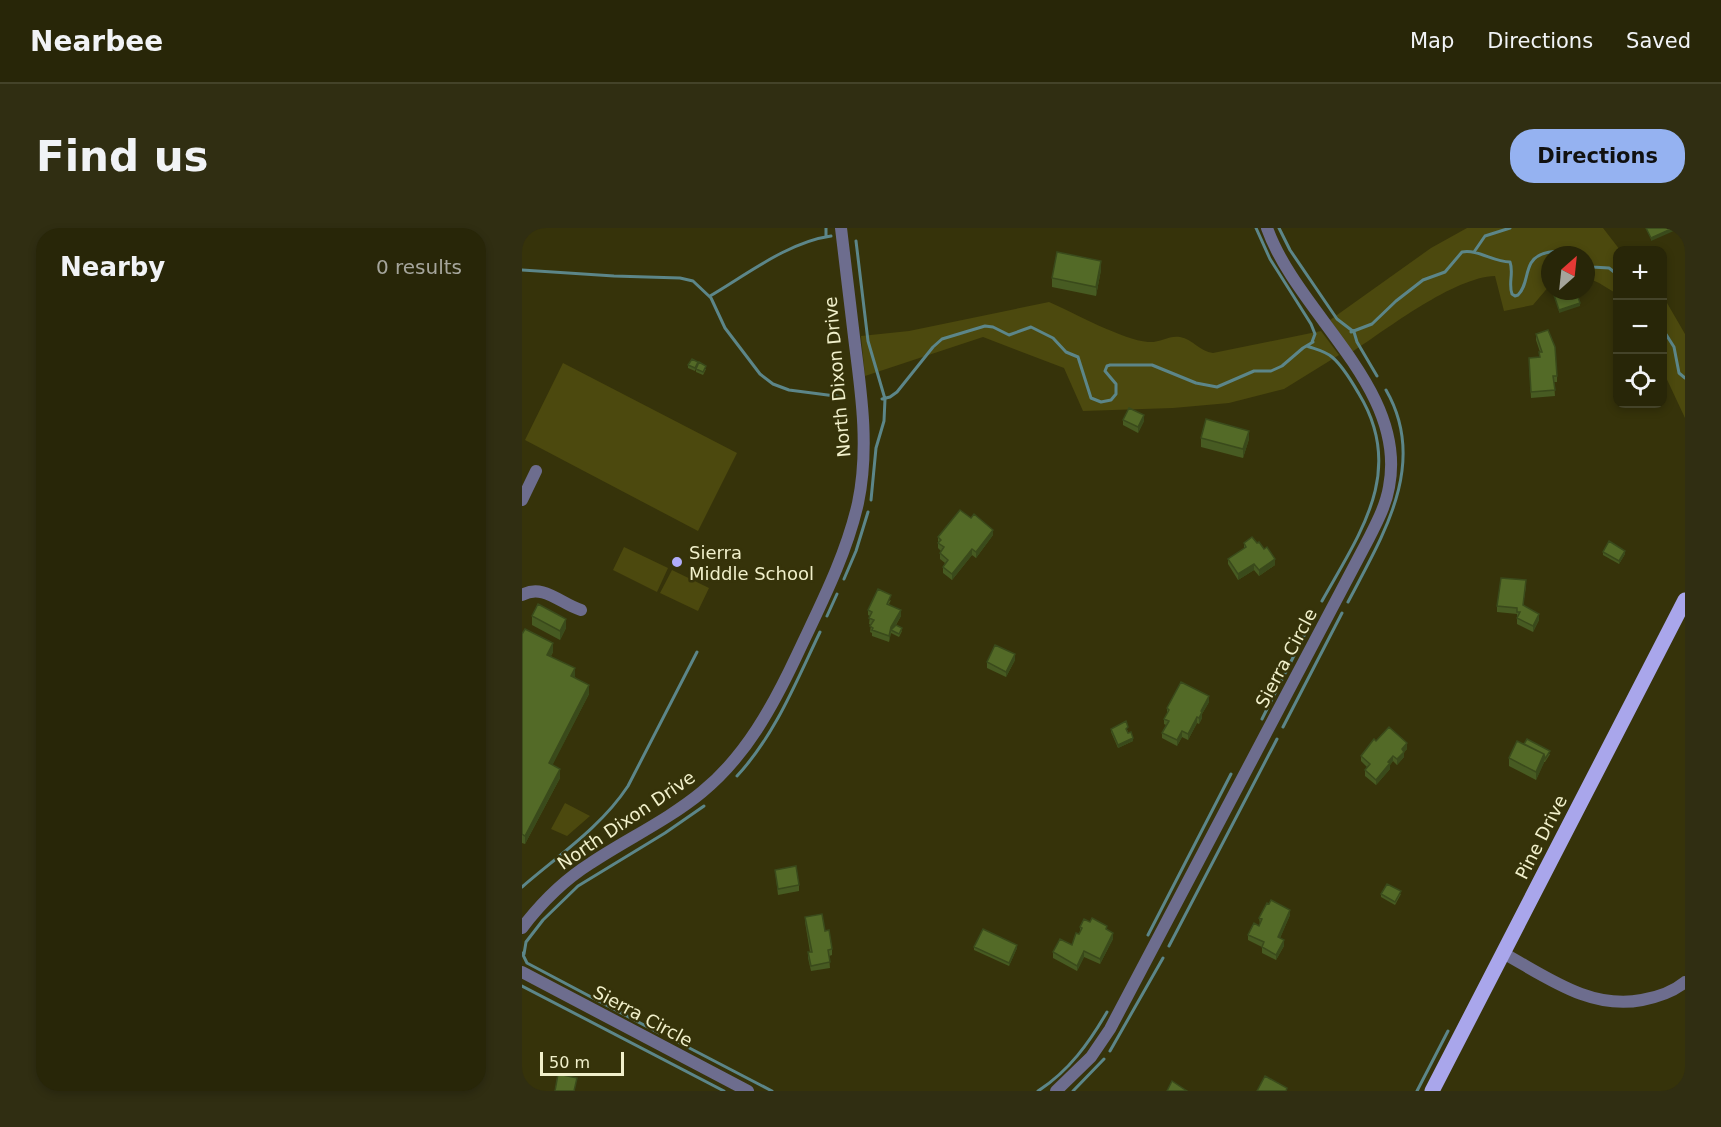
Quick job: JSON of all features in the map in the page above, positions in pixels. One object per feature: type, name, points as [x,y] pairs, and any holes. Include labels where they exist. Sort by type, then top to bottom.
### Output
[{"type":"main road","name":"Pine Drive","points":[[1432,1091],[1685,600]]},
{"type":"street","name":"North Dixon Drive","points":[[522,928],[538,909],[573,876],[696,796],[733,762],[765,717],[826,592],[855,516],[864,451],[859,379],[841,228]]},
{"type":"street","name":"Sierra Circle","points":[[1056,1091],[1086,1063],[1106,1035],[1364,548],[1389,487],[1390,447],[1381,411],[1361,375],[1289,271],[1267,228]]},
{"type":"street","points":[[522,500],[537,471]]},
{"type":"street","points":[[522,595],[532,591],[541,591],[581,610]]},
{"type":"street","points":[[1503,953],[1578,993],[1602,1001],[1625,1003],[1658,997],[1685,982]]},
{"type":"street","name":"Sierra Circle","points":[[522,972],[748,1091]]},
{"type":"shaded area","points":[[1467,228],[1603,228],[1617,246],[1613,246],[1613,292],[1595,281],[1595,246],[1541,246],[1541,296],[1533,305],[1504,311],[1495,276],[1479,279],[1441,294],[1352,352],[1330,320],[1431,248]]},
{"type":"shaded area","points":[[1049,302],[1112,331],[1148,342],[1180,337],[1213,353],[1321,331],[1339,355],[1284,389],[1229,403],[1173,408],[1083,411],[1064,368],[983,337],[865,376],[861,336],[909,331]]},
{"type":"shaded area","points":[[1667,303],[1685,334],[1685,418],[1667,380]]},
{"type":"shaded area","points":[[563,363],[737,453],[698,531],[525,440]]},
{"type":"shaded area","points":[[624,547],[668,568],[657,592],[613,570]]},
{"type":"shaded area","points":[[672,570],[709,588],[698,611],[660,593]]},
{"type":"shaded area","points":[[565,803],[590,816],[567,836],[551,829]]},
{"type":"building","points":[[1646,228],[1673,228],[1651,238]]},
{"type":"building","points":[[1057,252],[1101,261],[1096,287],[1052,278]]},
{"type":"building","points":[[1556,300],[1579,300],[1580,303],[1559,310]]},
{"type":"building","points":[[1548,330],[1555,347],[1557,376],[1553,376],[1555,390],[1531,392],[1529,358],[1540,357],[1539,352],[1542,352],[1536,334]]},
{"type":"building","points":[[692,359],[698,362],[695,368],[688,365]]},
{"type":"building","points":[[699,362],[706,366],[703,372],[696,369]]},
{"type":"building","points":[[1129,408],[1144,415],[1138,427],[1123,420]]},
{"type":"building","points":[[1206,419],[1249,431],[1243,449],[1201,438]]},
{"type":"building","points":[[960,510],[971,518],[974,514],[993,530],[976,552],[972,549],[952,574],[943,567],[948,560],[940,553],[944,547],[938,543],[941,540],[938,537]]},
{"type":"building","points":[[1252,537],[1264,549],[1267,547],[1275,559],[1259,570],[1254,564],[1238,574],[1228,559],[1246,547],[1244,543]]},
{"type":"building","points":[[1609,541],[1625,551],[1619,561],[1603,552]]},
{"type":"building","points":[[1501,578],[1526,580],[1523,605],[1539,614],[1533,626],[1517,618],[1520,612],[1517,612],[1517,608],[1497,606]]},
{"type":"building","points":[[878,589],[891,595],[887,604],[901,610],[891,627],[889,636],[872,630],[870,626],[874,620],[869,618],[872,612],[868,610]]},
{"type":"building","points":[[538,604],[566,619],[560,631],[532,616]]},
{"type":"building","points":[[896,625],[902,628],[899,634],[891,630]]},
{"type":"building","points":[[525,629],[553,643],[547,655],[575,668],[571,676],[589,685],[549,763],[560,769],[525,836],[522,834],[522,634]]},
{"type":"building","points":[[995,645],[1015,654],[1006,672],[987,662]]},
{"type":"building","points":[[1181,682],[1209,696],[1199,718],[1197,717],[1188,734],[1182,731],[1177,740],[1162,733],[1169,721],[1164,719],[1169,710],[1167,708]]},
{"type":"building","points":[[1126,721],[1128,727],[1126,729],[1128,733],[1131,732],[1133,738],[1118,745],[1111,729]]},
{"type":"building","points":[[1389,727],[1407,743],[1402,749],[1404,752],[1397,759],[1393,756],[1376,780],[1365,770],[1370,764],[1361,756],[1374,739],[1376,741]]},
{"type":"building","points":[[1527,739],[1550,751],[1545,759],[1544,754],[1524,744]]},
{"type":"building","points":[[1517,741],[1544,754],[1536,772],[1509,758]]},
{"type":"building","points":[[796,866],[799,885],[778,889],[775,870]]},
{"type":"building","points":[[1387,884],[1401,891],[1395,902],[1381,894]]},
{"type":"building","points":[[1271,900],[1290,910],[1278,937],[1284,940],[1276,955],[1262,947],[1264,942],[1248,935],[1254,923],[1259,926],[1262,919],[1259,918]]},
{"type":"building","points":[[822,914],[825,931],[829,930],[832,949],[828,950],[830,962],[811,966],[808,952],[812,952],[805,917]]},
{"type":"building","points":[[1092,918],[1107,926],[1106,929],[1113,933],[1100,959],[1084,951],[1077,966],[1053,952],[1060,939],[1072,945],[1076,933],[1079,934],[1082,928],[1080,927],[1084,919],[1090,922]]},
{"type":"building","points":[[983,929],[1017,945],[1009,963],[974,947]]},
{"type":"building","points":[[558,1074],[577,1078],[574,1091],[555,1091]]},
{"type":"building","points":[[1265,1076],[1287,1088],[1286,1091],[1257,1091]]},
{"type":"building","points":[[1172,1081],[1187,1091],[1167,1091]]},
{"type":"waterway","points":[[826,228],[826,236]]},
{"type":"waterway","points":[[1256,228],[1270,259],[1311,324],[1315,334],[1312,342]]},
{"type":"waterway","points":[[1279,228],[1290,250],[1337,319],[1354,332],[1357,342],[1377,376]]},
{"type":"waterway","points":[[1474,252],[1485,236],[1510,228]]},
{"type":"waterway","points":[[710,296],[783,252],[815,239],[831,236]]},
{"type":"waterway","points":[[856,241],[868,341],[885,399],[884,421],[876,448],[871,500]]},
{"type":"waterway","points":[[1351,332],[1372,324],[1423,280],[1445,272],[1462,252],[1474,252],[1510,262],[1511,290],[1515,296],[1523,288],[1531,263],[1541,255]]},
{"type":"waterway","points":[[1595,267],[1609,268],[1613,271]]},
{"type":"waterway","points":[[522,270],[680,278],[693,281],[711,298],[725,328],[760,374],[773,384],[789,390],[843,397]]},
{"type":"waterway","points":[[882,399],[897,392],[942,339],[985,326],[993,327],[1009,335],[1031,327],[1053,338],[1066,352],[1078,357],[1091,398],[1101,402],[1111,400],[1116,394],[1116,384],[1105,371],[1110,365],[1152,365],[1196,383],[1217,387],[1254,371],[1271,371],[1282,366],[1313,342]]},
{"type":"waterway","points":[[1667,336],[1674,347],[1679,373],[1685,378]]},
{"type":"waterway","points":[[1307,346],[1329,355],[1347,374],[1372,422],[1378,449],[1378,475],[1363,526],[1322,601]]},
{"type":"waterway","points":[[1348,602],[1386,526],[1396,499],[1402,472],[1403,445],[1398,418],[1386,390]]},
{"type":"waterway","points":[[844,579],[856,551],[868,512]]},
{"type":"waterway","points":[[827,616],[837,594]]},
{"type":"waterway","points":[[1283,727],[1342,613]]},
{"type":"waterway","points":[[1262,719],[1314,616]]},
{"type":"waterway","points":[[737,776],[774,726],[820,632]]},
{"type":"waterway","points":[[522,887],[579,840],[617,801],[628,786],[697,652]]},
{"type":"waterway","points":[[1169,946],[1277,739]]},
{"type":"waterway","points":[[1148,935],[1231,774]]},
{"type":"waterway","points":[[524,954],[526,942],[543,920],[578,886],[665,833],[704,806]]},
{"type":"waterway","points":[[522,953],[527,963],[659,1033]]},
{"type":"waterway","points":[[1110,1051],[1163,958]]},
{"type":"waterway","points":[[522,986],[724,1091]]},
{"type":"waterway","points":[[1038,1091],[1059,1075],[1077,1056],[1107,1012]]},
{"type":"waterway","points":[[1417,1091],[1448,1031]]},
{"type":"waterway","points":[[674,1040],[772,1091]]},
{"type":"waterway","points":[[1073,1091],[1104,1059]]},
{"type":"place","name":"Sierra Middle School","points":[[677,562]]}]
